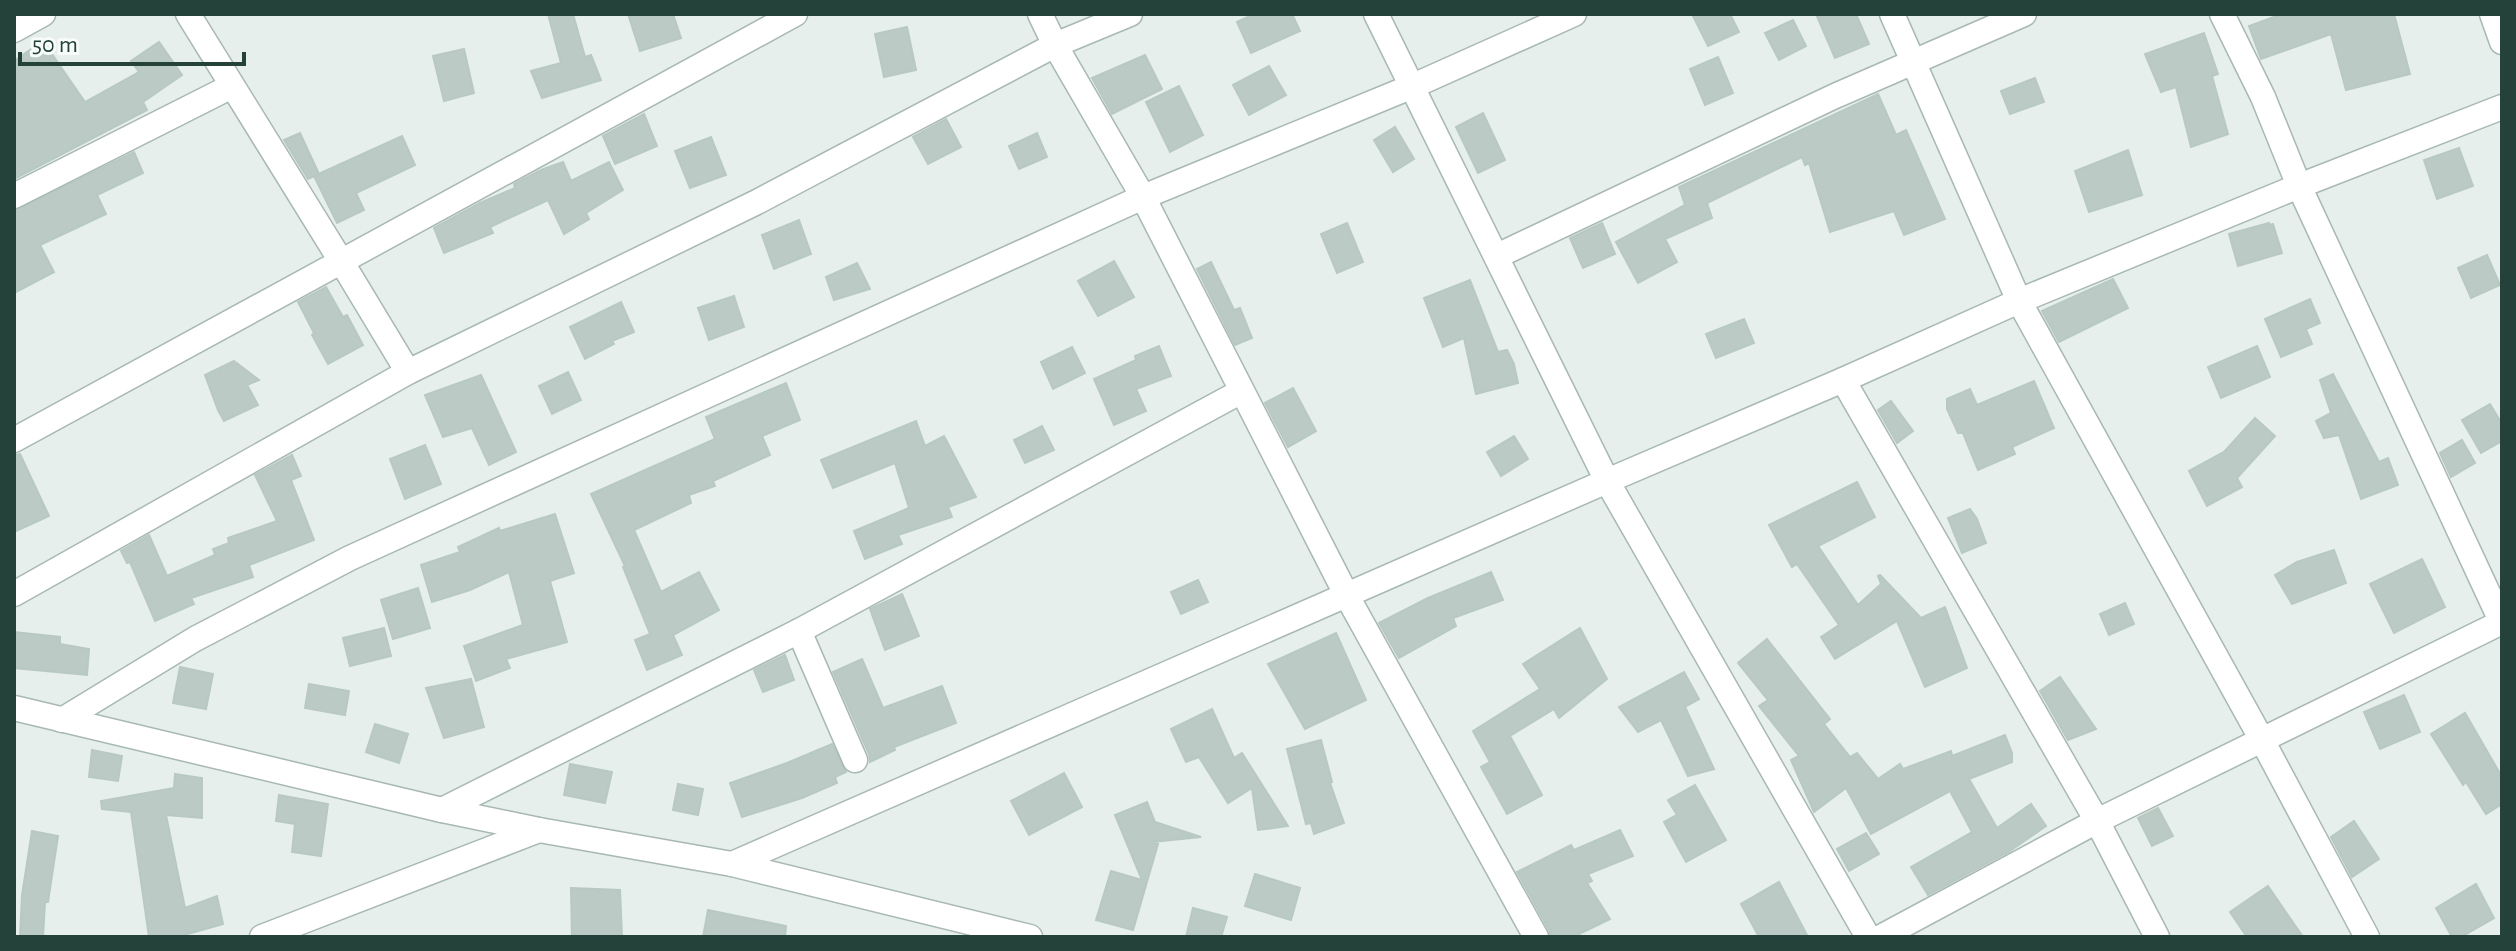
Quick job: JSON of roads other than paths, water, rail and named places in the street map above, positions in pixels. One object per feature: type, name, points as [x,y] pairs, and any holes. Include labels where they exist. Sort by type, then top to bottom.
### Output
[{"type":"street","points":[[14,30],[43,14]]},
{"type":"street","points":[[188,14],[408,372]]},
{"type":"street","points":[[14,440],[795,14]]},
{"type":"street","points":[[1040,14],[1143,197],[1240,392],[1347,596],[1536,937]]},
{"type":"street","points":[[14,594],[408,372],[755,203],[1055,45],[1130,14]]},
{"type":"street","points":[[1376,14],[1607,481],[1868,937]]},
{"type":"street","points":[[62,720],[195,639],[350,558],[1143,197],[1413,86],[1574,14]]},
{"type":"street","points":[[1892,14],[2019,301],[2262,740],[2367,937]]},
{"type":"street","points":[[1497,256],[1821,102],[2024,14]]},
{"type":"street","points":[[1881,937],[2097,821],[2502,622],[2299,186],[2263,97],[2222,14]]},
{"type":"street","points":[[2492,14],[2502,42]]},
{"type":"street","points":[[14,196],[232,86]]},
{"type":"street","points":[[732,864],[2019,301],[2502,107]]},
{"type":"street","points":[[1843,380],[2097,821],[2157,937]]},
{"type":"street","points":[[442,810],[799,631],[1240,392]]},
{"type":"street","points":[[799,631],[855,760]]},
{"type":"street","points":[[14,708],[442,810],[732,864],[1030,937]]},
{"type":"street","points":[[262,937],[539,830]]}]
